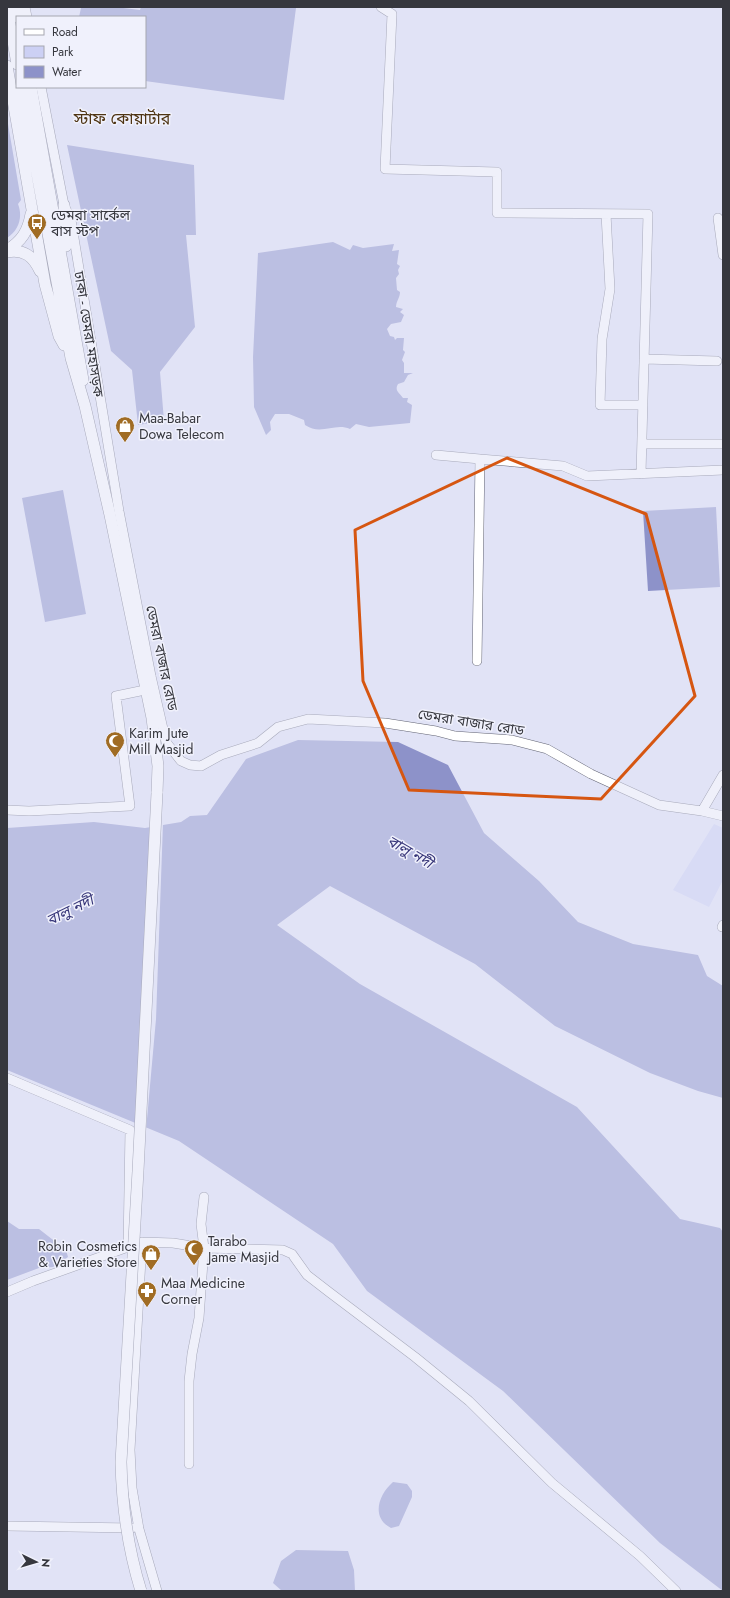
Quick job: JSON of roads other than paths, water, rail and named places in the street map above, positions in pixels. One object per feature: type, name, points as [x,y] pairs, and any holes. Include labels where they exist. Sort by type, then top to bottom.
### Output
[{"type":"main road","points":[[7,7],[16,58]]},
{"type":"main road","points":[[7,66],[46,284],[59,336],[71,358]]},
{"type":"main road","name":"ঢাকা - ডেমরা মহাসড়ক","points":[[21,88],[71,358],[85,406]]},
{"type":"main road","name":"ঢাকা - ডেমরা মহাসড়ক","points":[[31,88],[84,384],[85,406]]},
{"type":"main road","points":[[64,205],[68,290]]},
{"type":"main road","points":[[7,251],[22,238],[26,232],[32,210]]},
{"type":"main road","points":[[7,251],[21,251],[33,258],[46,284]]},
{"type":"main road","points":[[85,406],[130,607],[152,718],[158,766],[138,1171],[121,1462],[126,1529],[134,1568],[141,1591]]},
{"type":"street","points":[[381,7],[392,14],[385,168],[496,172],[497,213],[648,214],[641,474]]},
{"type":"street","name":"ডেমরা বাজার রোড","points":[[41,88],[64,205],[71,220],[119,511],[151,676],[166,742],[181,761],[190,765],[202,766],[222,755],[258,742],[278,727],[308,719],[385,723],[436,731],[455,736],[512,740],[546,749],[591,774],[659,805],[702,811],[723,816]]},
{"type":"street","points":[[606,214],[610,290],[602,339],[600,405],[643,406]]},
{"type":"street","points":[[718,218],[723,255]]},
{"type":"street","points":[[644,359],[717,361]]},
{"type":"street","points":[[642,444],[723,444]]},
{"type":"street","points":[[436,455],[563,466],[587,476],[723,470]]},
{"type":"street","points":[[477,661],[480,459]]},
{"type":"street","points":[[7,810],[28,811],[130,806],[116,696],[140,691]]},
{"type":"street","points":[[702,811],[723,776]]},
{"type":"street","points":[[7,1078],[130,1130],[128,1248]]},
{"type":"street","points":[[189,1464],[189,1381],[198,1318],[204,1248],[201,1224],[204,1197]]},
{"type":"street","points":[[142,1242],[130,1450],[132,1488],[139,1529],[157,1591]]},
{"type":"street","points":[[7,1292],[33,1281],[142,1242],[173,1243],[204,1248],[283,1250],[292,1254],[307,1275],[409,1352],[469,1401],[552,1483],[640,1556],[676,1591]]},
{"type":"street","points":[[7,1526],[139,1529]]},
{"type":"water","points":[[78,7],[115,7],[140,10],[141,7],[296,8],[284,100],[146,81],[146,16],[79,16],[81,8]]},
{"type":"water","points":[[7,118],[21,200],[18,204],[20,214],[19,223],[11,235],[7,238]]},
{"type":"water","points":[[67,145],[194,165],[196,235],[186,235],[195,327],[160,372],[164,421],[138,425],[132,370],[111,351]]},
{"type":"water","points":[[333,242],[350,250],[353,245],[363,248],[394,244],[392,251],[399,250],[397,264],[400,266],[398,270],[399,274],[396,278],[397,290],[400,292],[396,307],[403,309],[400,312],[404,315],[401,322],[391,324],[387,329],[390,336],[394,337],[395,340],[397,338],[404,338],[403,350],[405,352],[402,360],[404,363],[404,373],[413,373],[408,375],[404,382],[398,384],[397,386],[398,392],[403,398],[408,398],[407,402],[412,405],[410,423],[369,427],[356,424],[350,429],[339,427],[317,429],[305,425],[304,420],[289,414],[275,414],[270,422],[271,430],[266,435],[254,407],[253,357],[258,253]]},
{"type":"water","points":[[63,490],[86,614],[45,622],[22,498]]},
{"type":"water","points":[[716,507],[720,587],[648,591],[643,511]]},
{"type":"water","name":"বালু নদী","points":[[298,740],[398,742],[448,765],[484,833],[539,881],[578,922],[633,944],[698,955],[707,976],[723,986],[723,1098],[698,1091],[650,1073],[555,1026],[475,964],[330,886],[277,925],[360,984],[577,1107],[680,1219],[720,1228],[723,1232],[723,1591],[660,1543],[503,1391],[367,1291],[333,1244],[179,1141],[7,1070],[7,828],[94,822],[145,828],[181,822],[190,816],[207,815],[246,759]]},
{"type":"water","points":[[7,1221],[19,1229],[39,1229],[66,1250],[68,1257],[53,1267],[39,1268],[7,1280]]},
{"type":"water","points":[[393,1482],[407,1484],[412,1491],[412,1497],[399,1526],[391,1528],[385,1524],[381,1518],[379,1506],[384,1493]]},
{"type":"water","points":[[296,1550],[348,1551],[354,1570],[355,1591],[282,1591],[273,1583],[281,1561]]},
{"type":"place","name":"ডেমরা সার্কেল বাস স্টপ","points":[[37,240]]},
{"type":"place","name":"Maa-Babar Dowa Telecom","points":[[125,443]]},
{"type":"place","name":"Karim Jute Mill Masjid","points":[[115,758]]},
{"type":"place","name":"Tarabo Jame Masjid","points":[[194,1266]]},
{"type":"place","name":"Robin Cosmetics & Varieties Store","points":[[151,1271]]},
{"type":"place","name":"Maa Medicine Corner","points":[[147,1308]]},
{"type":"district","name":"স্টাফ কোয়ার্টার","points":[[122,118]]}]
